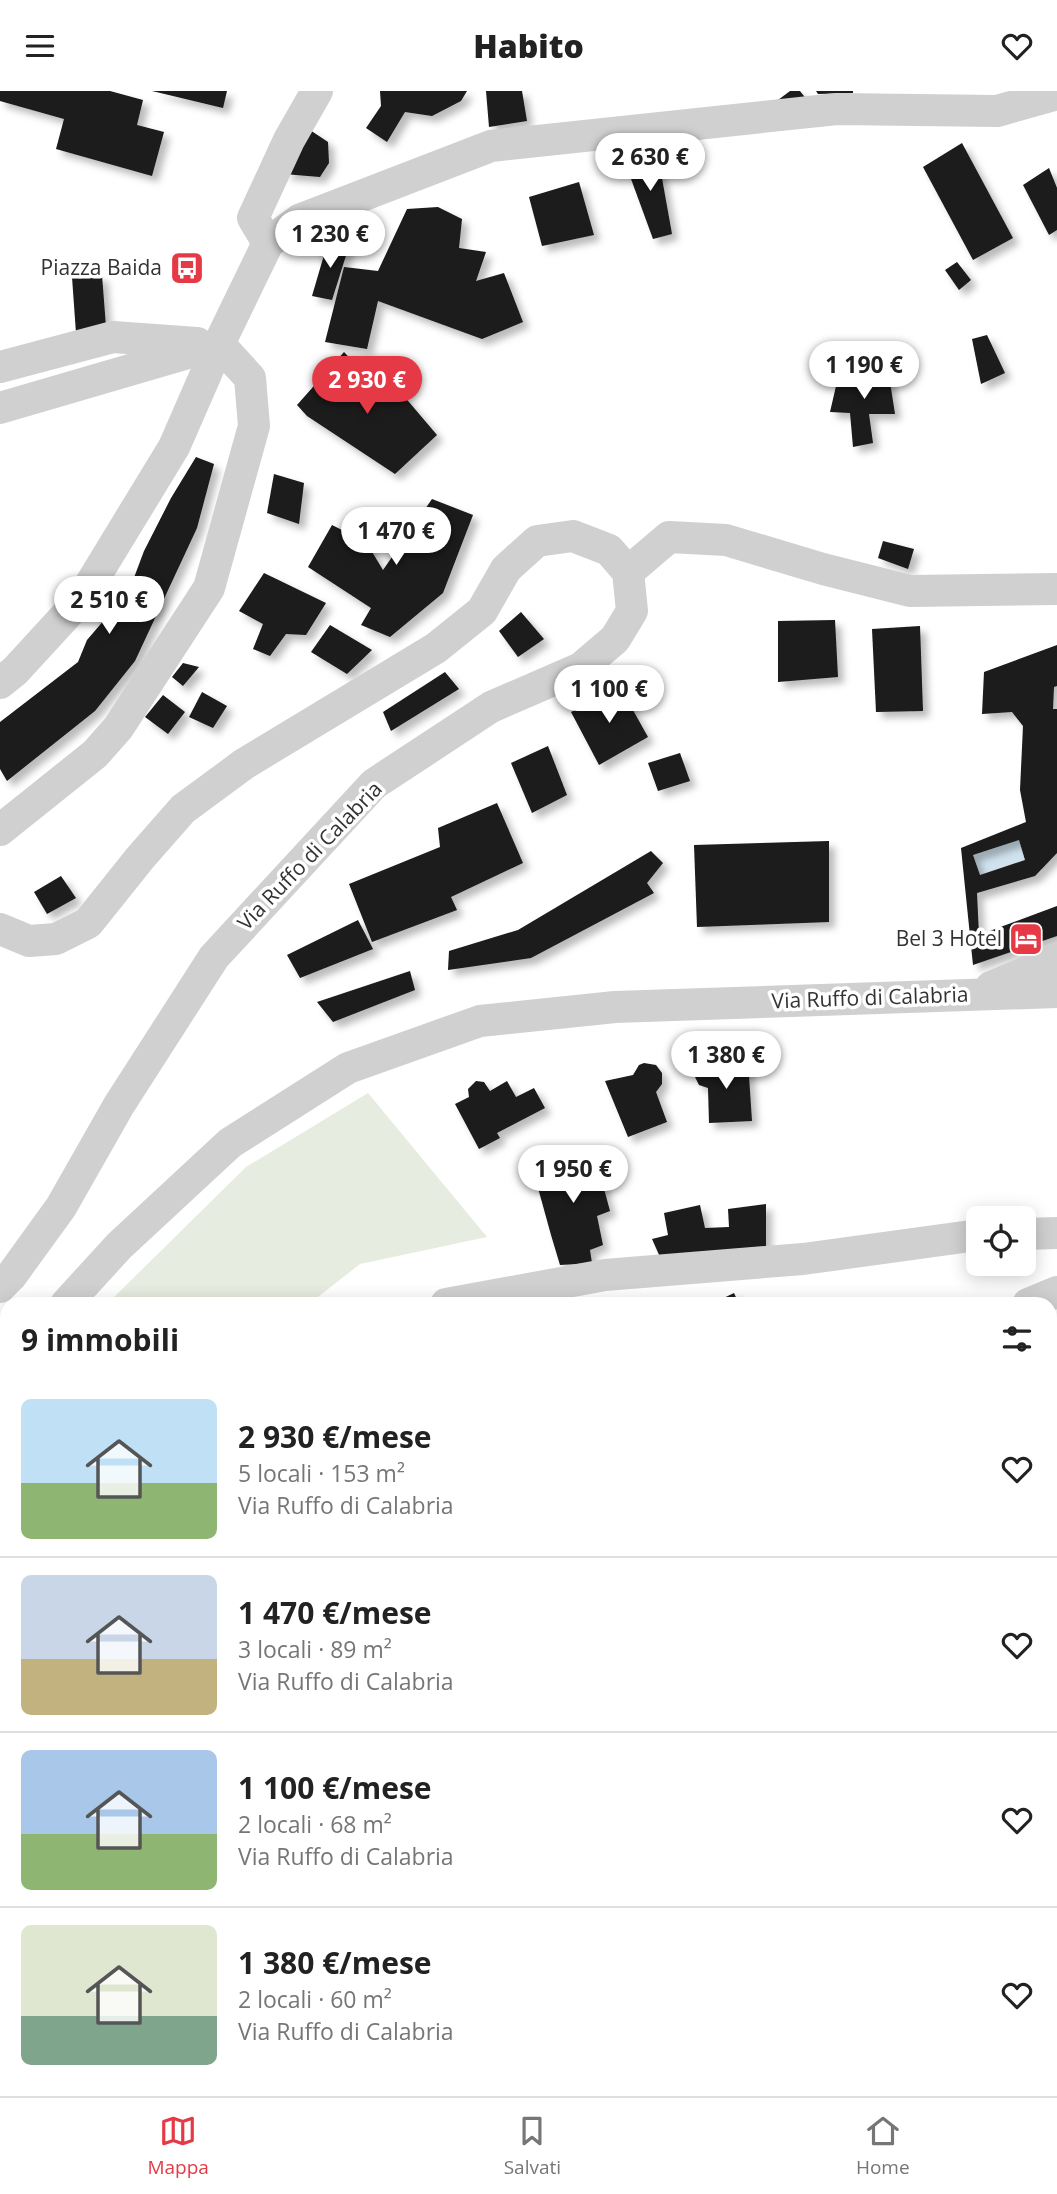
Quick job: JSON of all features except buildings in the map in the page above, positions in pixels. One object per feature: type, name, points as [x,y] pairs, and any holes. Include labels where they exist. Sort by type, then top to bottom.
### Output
[{"type":"street","points":[[268,243],[253,218],[289,140],[317,91]]},
{"type":"street","points":[[0,683],[15,671],[82,598],[174,447],[219,344],[268,243],[299,220],[491,146],[836,109],[997,111],[1057,94]]},
{"type":"street","points":[[0,367],[113,337],[219,344],[250,377],[254,426],[209,588],[118,728],[95,754],[0,830]]},
{"type":"street","points":[[0,408],[219,344]]},
{"type":"street","points":[[0,929],[29,941],[56,939],[89,923],[183,809],[244,764],[436,648],[482,611],[506,569],[537,541],[573,536],[609,550],[628,572],[669,537],[726,540],[910,591],[1057,589]]},
{"type":"street","name":"Via Ruffo di Calabria","points":[[0,1287],[61,1207],[119,1104],[214,957],[374,784],[491,707],[581,668],[615,639],[632,611],[628,572]]},
{"type":"street","points":[[970,995],[1057,959]]},
{"type":"street","name":"Via Ruffo di Calabria","points":[[73,1297],[119,1247],[230,1143],[348,1068],[480,1021],[615,1007],[1057,992]]},
{"type":"street","points":[[1036,1234],[1057,1233]]},
{"type":"street","points":[[484,1297],[605,1275],[803,1259],[966,1237]]},
{"type":"shaded area","points":[[368,1093],[487,1237],[360,1264],[318,1297],[114,1297],[246,1167]]},
{"type":"water","points":[[1019,840],[1025,860],[980,875],[973,855]]},
{"type":"place","name":"Piazza Baida","points":[[187,268]]},
{"type":"place","name":"Bel 3 Hotel","points":[[1026,939]]}]
